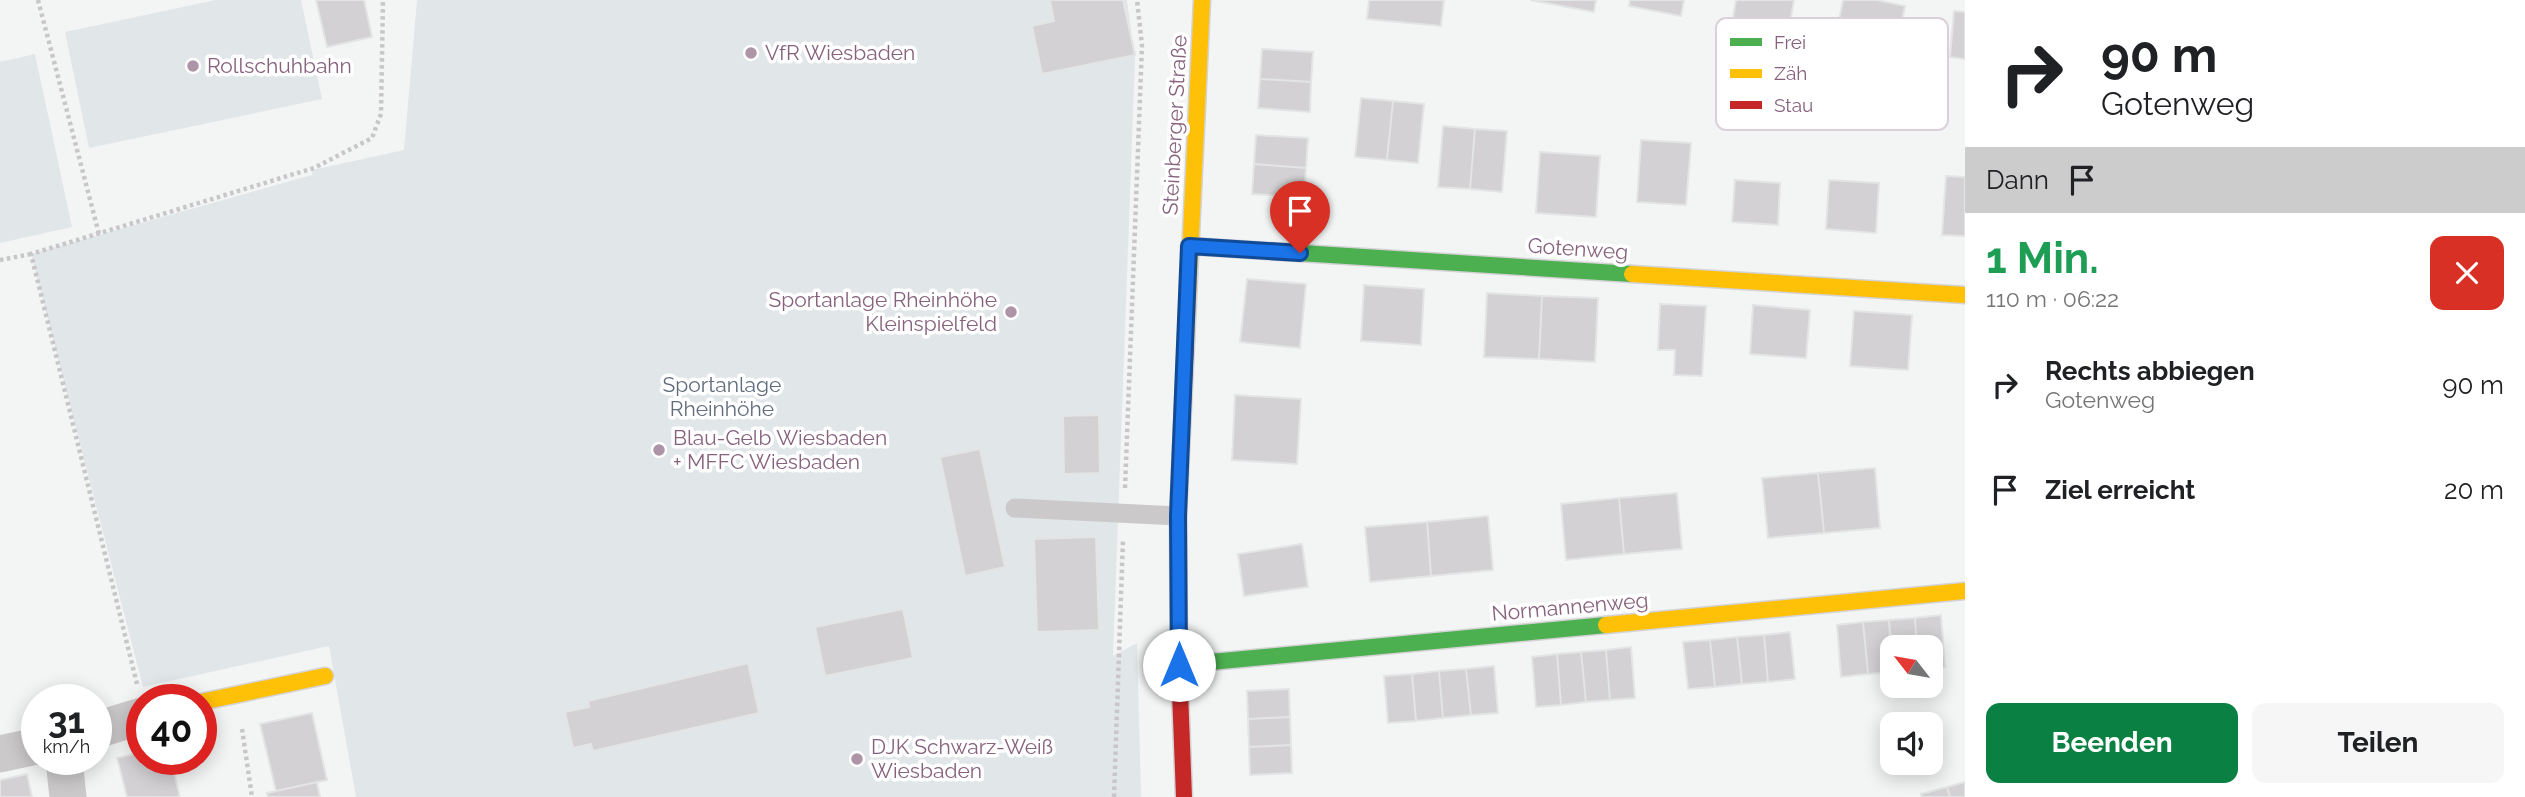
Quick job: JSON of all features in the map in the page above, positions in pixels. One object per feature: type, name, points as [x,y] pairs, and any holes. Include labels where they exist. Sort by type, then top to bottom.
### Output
[{"type":"street","name":"Steinberger Straße","points":[[1184,797],[1179,665],[1178,516],[1202,0]]},
{"type":"street","name":"Gotenweg","points":[[1189,246],[1965,295]]},
{"type":"street","name":"Normannenweg","points":[[1179,665],[1965,592]]},
{"type":"street","points":[[217,699],[325,676]]},
{"type":"street","points":[[0,754],[21,749]]},
{"type":"street","points":[[66,775],[68,797]]},
{"type":"lane","points":[[1015,508],[1178,516]]},
{"type":"path","points":[[37,0],[99,234]]},
{"type":"path","points":[[0,260],[31,254],[314,168],[373,138],[381,114],[383,0]]},
{"type":"path","points":[[1114,797],[1142,45],[1138,0]]},
{"type":"path","points":[[31,254],[135,684]]},
{"type":"path","points":[[236,695],[252,797]]},
{"type":"green space","name":"Rollschuhbahn","points":[[216,0],[301,0],[322,99],[89,148],[65,32]]},
{"type":"green space","name":"Sportanlage Rheinhöhe","points":[[417,0],[1127,0],[1135,59],[1113,656],[1137,643],[1141,797],[356,797],[329,646],[157,684],[142,684],[31,254],[312,175],[312,170],[404,150]]},
{"type":"green space","points":[[35,54],[72,227],[0,243],[0,62]]},
{"type":"building","points":[[316,0],[364,0],[372,37],[327,47]]},
{"type":"building","points":[[1050,0],[1123,0],[1135,55],[1042,74],[1032,26],[1054,21]]},
{"type":"building","points":[[1369,0],[1444,0],[1441,26],[1367,19]]},
{"type":"building","points":[[1530,0],[1596,0],[1594,12]]},
{"type":"building","points":[[1630,0],[1684,0],[1681,16],[1629,6]]},
{"type":"building","points":[[1736,0],[1794,0],[1791,18],[1733,18]]},
{"type":"building","points":[[1843,0],[1876,0],[1905,6],[1903,18],[1839,18]]},
{"type":"building","points":[[1954,11],[1965,12],[1965,59],[1950,57]]},
{"type":"building","points":[[1262,49],[1313,52],[1311,82],[1260,79]]},
{"type":"building","points":[[1260,79],[1311,82],[1310,112],[1258,108]]},
{"type":"building","points":[[1361,98],[1393,101],[1387,160],[1355,157]]},
{"type":"building","points":[[1393,101],[1424,104],[1418,163],[1387,160]]},
{"type":"building","points":[[1443,126],[1475,129],[1470,189],[1438,187]]},
{"type":"building","points":[[1475,129],[1507,131],[1502,192],[1470,189]]},
{"type":"building","points":[[1256,135],[1308,138],[1306,168],[1254,164]]},
{"type":"building","points":[[1641,140],[1691,143],[1686,205],[1637,202]]},
{"type":"building","points":[[1540,152],[1600,156],[1596,217],[1536,213]]},
{"type":"building","points":[[1254,164],[1306,168],[1304,197],[1252,194]]},
{"type":"building","points":[[1946,176],[1965,177],[1965,236],[1942,235]]},
{"type":"building","points":[[1735,180],[1780,183],[1778,225],[1732,222]]},
{"type":"building","points":[[1829,180],[1879,183],[1876,233],[1826,229]]},
{"type":"building","points":[[1247,279],[1306,284],[1300,348],[1240,342]]},
{"type":"building","points":[[1364,285],[1424,289],[1421,345],[1361,341]]},
{"type":"building","points":[[1487,293],[1542,296],[1539,359],[1484,357]]},
{"type":"building","points":[[1542,296],[1598,298],[1595,362],[1539,359]]},
{"type":"building","points":[[1660,304],[1706,306],[1702,376],[1674,375],[1675,350],[1658,350]]},
{"type":"building","points":[[1753,305],[1810,310],[1806,358],[1750,354]]},
{"type":"building","points":[[1854,311],[1912,315],[1908,370],[1850,366]]},
{"type":"building","points":[[1235,395],[1301,399],[1297,464],[1232,460]]},
{"type":"building","points":[[1099,415],[1100,473],[1064,474],[1063,416]]},
{"type":"building","points":[[980,449],[1005,567],[965,576],[940,457]]},
{"type":"building","points":[[1875,468],[1880,528],[1824,533],[1818,473]]},
{"type":"building","points":[[1818,473],[1824,533],[1768,538],[1762,478]]},
{"type":"building","points":[[1677,493],[1682,549],[1624,554],[1619,498]]},
{"type":"building","points":[[1619,498],[1624,554],[1566,560],[1561,504]]},
{"type":"building","points":[[1488,516],[1493,570],[1431,576],[1427,522]]},
{"type":"building","points":[[1427,522],[1431,576],[1370,582],[1365,527]]},
{"type":"building","points":[[1096,537],[1099,630],[1037,632],[1034,539]]},
{"type":"building","points":[[1302,544],[1308,587],[1244,596],[1238,554]]},
{"type":"building","points":[[903,609],[913,658],[825,676],[815,627]]},
{"type":"building","points":[[1941,615],[1943,635],[1916,635],[1915,618]]},
{"type":"building","points":[[1915,618],[1916,635],[1890,635],[1889,620]]},
{"type":"building","points":[[1889,620],[1890,635],[1880,635],[1880,673],[1868,674],[1863,622]]},
{"type":"building","points":[[1863,622],[1868,674],[1841,677],[1837,625]]},
{"type":"building","points":[[1790,632],[1795,679],[1768,682],[1764,635]]},
{"type":"building","points":[[1764,635],[1768,682],[1742,684],[1737,637]]},
{"type":"building","points":[[1737,637],[1742,684],[1715,687],[1710,640]]},
{"type":"building","points":[[1710,640],[1715,687],[1688,689],[1683,642]]},
{"type":"building","points":[[1631,647],[1635,698],[1610,700],[1606,650]]},
{"type":"building","points":[[1606,650],[1610,700],[1586,702],[1581,652]]},
{"type":"building","points":[[1581,652],[1586,702],[1561,705],[1557,654]]},
{"type":"building","points":[[1557,654],[1561,705],[1536,707],[1532,657]]},
{"type":"building","points":[[748,663],[759,713],[593,751],[591,744],[573,748],[565,712],[589,707],[588,701]]},
{"type":"building","points":[[1494,666],[1498,713],[1471,715],[1466,669]]},
{"type":"building","points":[[1466,669],[1471,715],[1443,718],[1439,671]]},
{"type":"building","points":[[1439,671],[1443,718],[1416,721],[1412,674]]},
{"type":"building","points":[[1412,674],[1416,721],[1388,723],[1384,676]]},
{"type":"building","points":[[1289,689],[1290,717],[1248,719],[1247,691]]},
{"type":"building","points":[[312,713],[327,780],[276,791],[260,724]]},
{"type":"building","points":[[1290,717],[1291,745],[1249,747],[1248,719]]},
{"type":"building","points":[[1291,745],[1292,773],[1250,775],[1249,747]]},
{"type":"building","points":[[126,756],[126,775],[175,775],[180,797],[127,797],[117,758]]},
{"type":"building","points":[[27,775],[32,797],[0,797],[0,780]]},
{"type":"building","points":[[317,782],[320,797],[268,797],[267,793]]},
{"type":"building","points":[[1965,782],[1965,797],[1950,797],[1947,787]]},
{"type":"building","points":[[1947,787],[1950,797],[1922,797],[1921,794]]},
{"type":"traffic: fast","points":[[1189,246],[1632,274]]},
{"type":"traffic: fast","points":[[1179,665],[1606,625]]},
{"type":"traffic: slow","points":[[1186,341],[1202,0]]},
{"type":"traffic: slow","points":[[1632,274],[1965,295]]},
{"type":"traffic: slow","points":[[1606,625],[1965,591]]},
{"type":"traffic: slow","points":[[217,699],[325,676]]},
{"type":"traffic: jam","points":[[1184,797],[1179,665],[1178,516],[1186,341]]},
{"type":"place","name":"VfR Wiesbaden","points":[[751,53]]},
{"type":"place","name":"Rollschuhbahn","points":[[193,66]]},
{"type":"place","name":"Sportanlage Rheinhöhe Kleinspielfeld","points":[[1011,312]]},
{"type":"place","name":"Blau-Gelb Wiesbaden + MFFC Wiesbaden","points":[[659,450]]},
{"type":"place","name":"DJK Schwarz-Weiß Wiesbaden","points":[[857,759]]},
{"type":"route","points":[[1179,665],[1178,516],[1189,246],[1300,253]]}]
